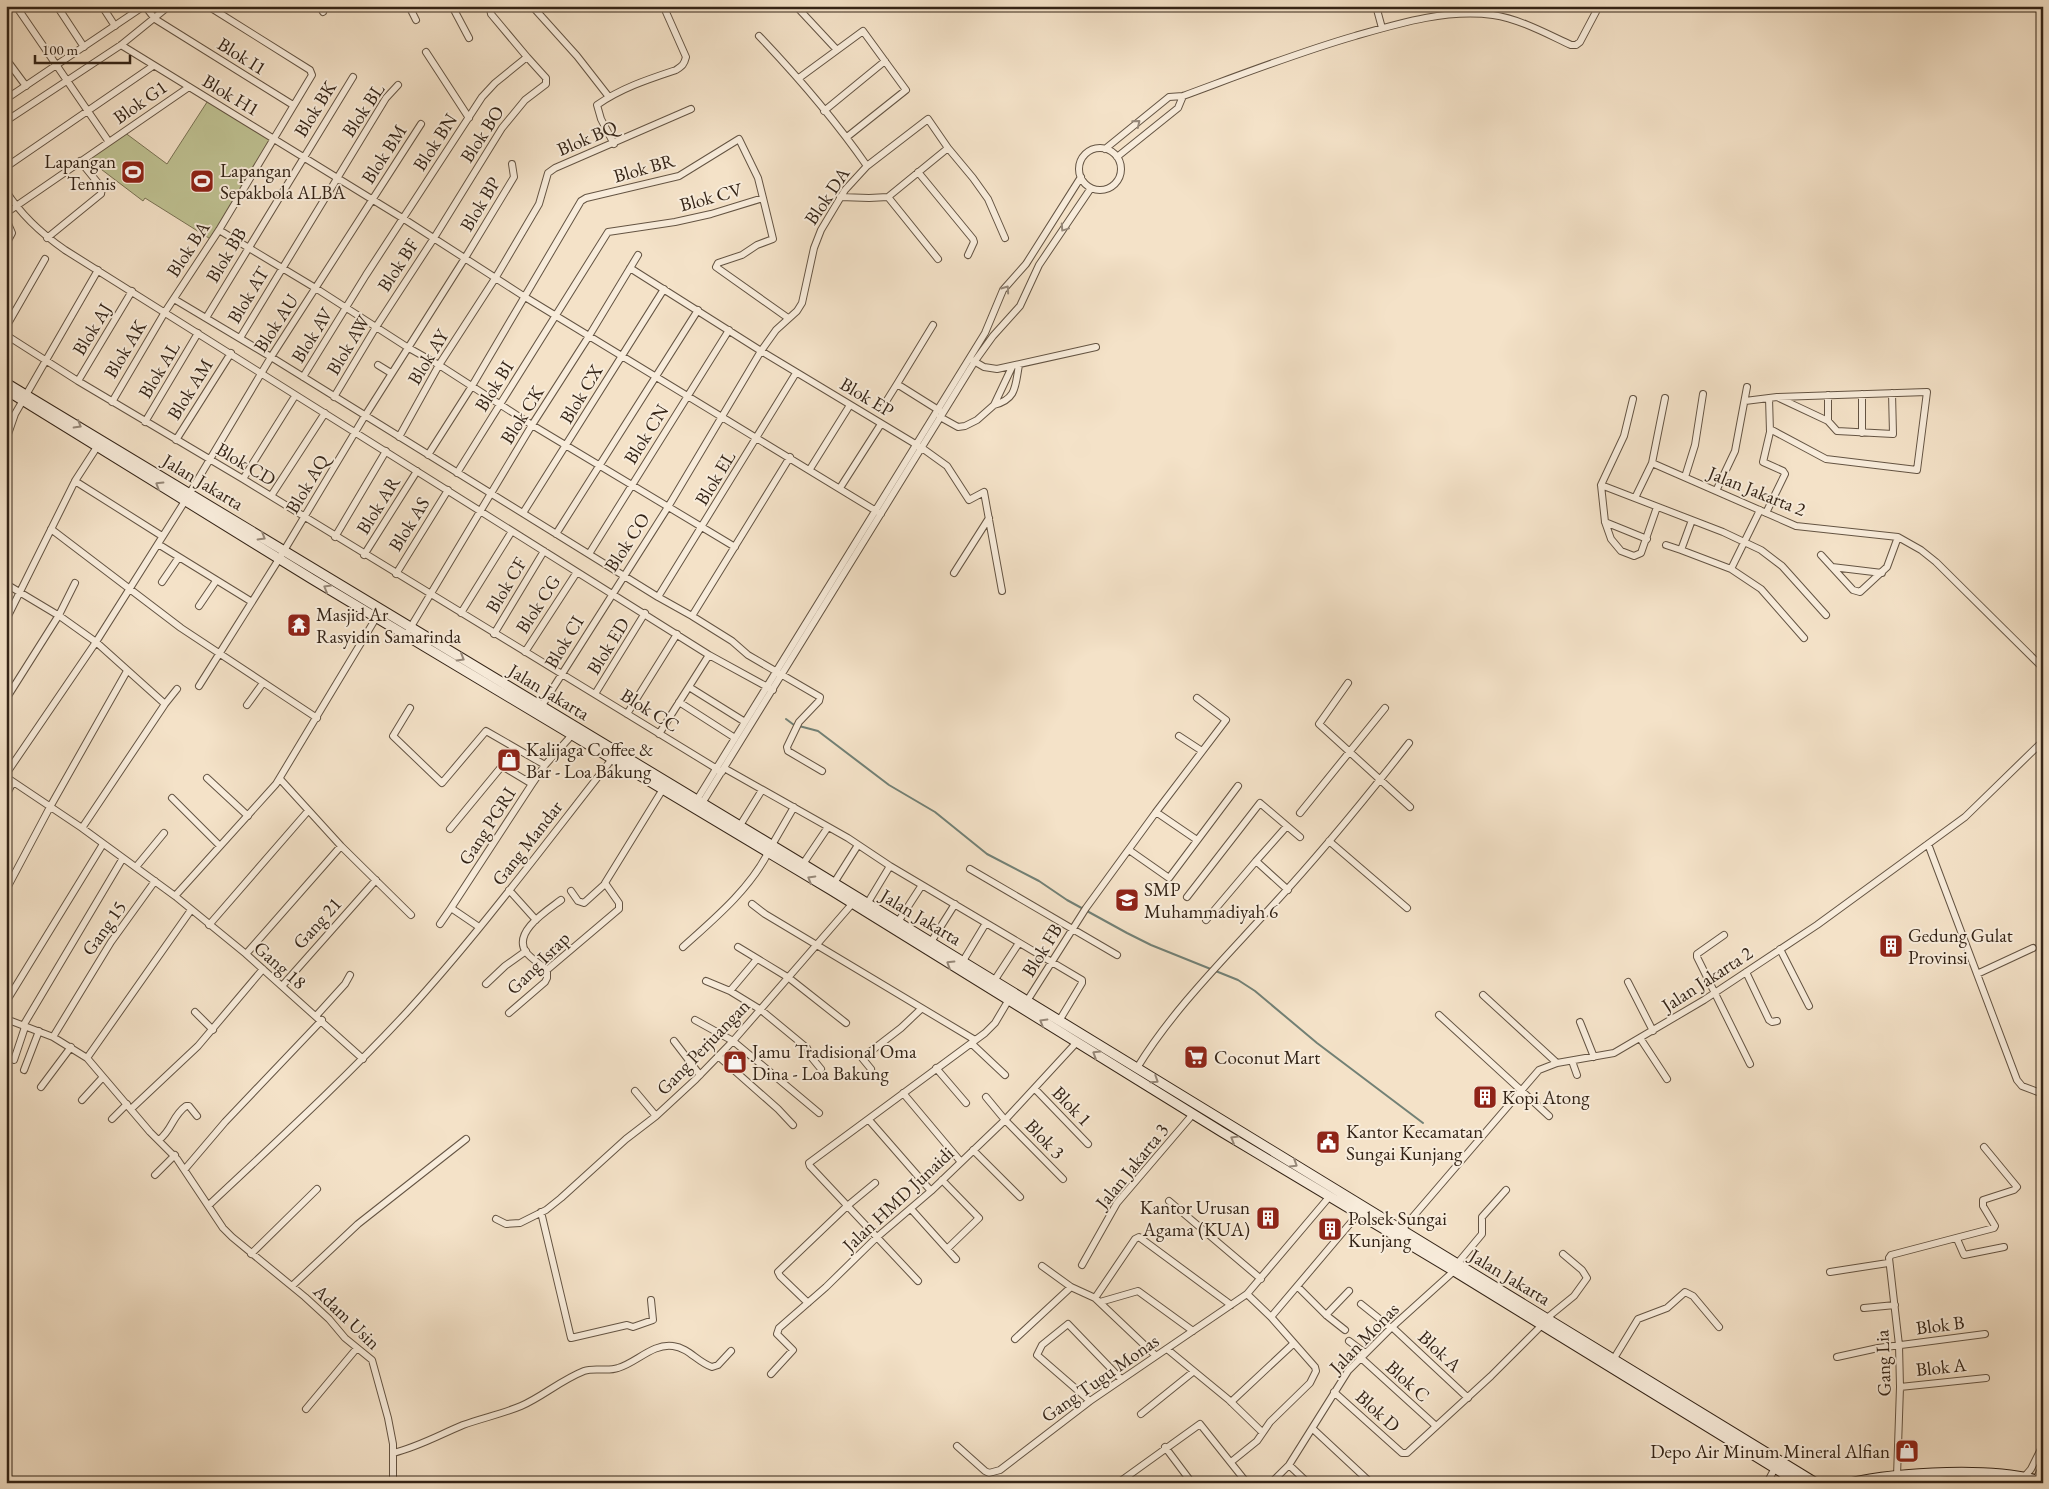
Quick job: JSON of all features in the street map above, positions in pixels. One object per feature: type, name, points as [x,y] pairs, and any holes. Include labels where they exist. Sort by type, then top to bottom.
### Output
[{"type":"main road","name":"Jalan Jakarta","points":[[6,383],[24,398],[96,447],[284,550],[408,631],[770,849],[803,864],[963,961],[994,981],[1011,997],[1027,1001],[1138,1068],[1307,1178],[1330,1196],[1399,1233]]},
{"type":"main road","name":"Jalan Jakarta","points":[[6,390],[24,398],[187,497],[279,559],[376,618],[408,631]]},
{"type":"main road","name":"Jalan Jakarta","points":[[539,710],[572,735],[663,789],[739,827],[852,904],[1011,997],[1077,1042],[1193,1114],[1307,1178],[1456,1267],[1763,1456],[1816,1483]]},
{"type":"main road","name":"Jalan Jakarta","points":[[1763,1456],[1787,1479],[1799,1483]]},
{"type":"main road","points":[[1949,1480],[2006,1474],[2021,1480],[2038,1481]]},
{"type":"main road","points":[[1849,1483],[1897,1476],[1994,1483]]},
{"type":"street","points":[[16,6],[109,142]]},
{"type":"street","points":[[57,6],[84,47]]},
{"type":"street","points":[[102,6],[115,26]]},
{"type":"street","points":[[6,121],[61,73],[84,47],[115,26],[149,11],[169,6]]},
{"type":"street","name":"Blok BA","points":[[166,310],[218,230],[312,75],[310,70],[208,6]]},
{"type":"street","points":[[409,6],[416,20]]},
{"type":"street","points":[[452,6],[469,38]]},
{"type":"street","points":[[532,6],[577,56],[609,97]]},
{"type":"street","points":[[796,6],[837,50]]},
{"type":"street","points":[[1376,6],[1382,28]]},
{"type":"street","points":[[1106,149],[1169,96],[1183,96],[1300,52],[1382,28],[1410,20],[1467,14],[1494,16],[1522,23],[1571,45],[1576,45],[1580,42],[1599,6]]},
{"type":"street","points":[[492,7],[491,14],[527,57]]},
{"type":"street","points":[[6,100],[26,86],[61,73],[121,45],[149,11]]},
{"type":"street","name":"Blok I1","points":[[149,11],[293,105]]},
{"type":"street","points":[[614,144],[597,106],[609,97],[683,66],[686,57],[666,12]]},
{"type":"street","points":[[799,78],[863,31],[906,90],[847,137]]},
{"type":"street","name":"Blok DA","points":[[722,416],[761,351],[776,330],[802,303],[816,240],[827,218],[850,182],[867,166],[847,137],[799,78],[759,36]]},
{"type":"street","name":"Blok H1","points":[[121,45],[404,218],[555,315]]},
{"type":"street","points":[[426,52],[469,118]]},
{"type":"street","name":"Blok BN","points":[[346,309],[482,96],[527,57]]},
{"type":"street","name":"Blok BO","points":[[434,238],[507,120],[524,100],[546,84],[546,78],[527,57]]},
{"type":"street","points":[[6,59],[26,86]]},
{"type":"street","points":[[824,111],[885,61]]},
{"type":"street","points":[[6,167],[154,66]]},
{"type":"street","name":"Blok BK","points":[[303,157],[353,77]]},
{"type":"street","name":"Blok BL","points":[[282,267],[386,98],[398,85]]},
{"type":"street","name":"Blok G1","points":[[10,210],[189,87]]},
{"type":"street","points":[[1117,157],[1178,108],[1183,96]]},
{"type":"street","name":"Blok BQ","points":[[496,277],[539,204],[548,173],[555,168],[691,109]]},
{"type":"street","points":[[867,166],[928,119],[988,199],[1005,238]]},
{"type":"street","name":"Blok BM","points":[[316,289],[421,124]]},
{"type":"street","name":"Blok BR","points":[[525,297],[581,202],[586,198],[679,176],[739,140],[758,178],[763,198]]},
{"type":"street","points":[[840,197],[888,197],[948,148]]},
{"type":"street","points":[[1096,148],[1106,149],[1117,157],[1121,170],[1116,183],[1104,190],[1091,188],[1081,177],[1079,168],[1084,155],[1096,148]]},
{"type":"street","name":"Blok BB","points":[[206,318],[303,157]]},
{"type":"street","points":[[47,238],[101,194],[102,188],[80,161]]},
{"type":"street","name":"Blok BP","points":[[407,347],[465,258],[514,177],[512,164]]},
{"type":"street","points":[[918,172],[973,239],[974,242],[968,255]]},
{"type":"street","points":[[698,806],[972,360],[1003,290],[1026,264],[1081,177]]},
{"type":"street","points":[[972,360],[1020,306],[1039,265],[1091,188]]},
{"type":"street","points":[[6,191],[10,210],[64,250],[132,292],[166,310],[198,333],[263,371],[296,396],[357,429],[386,451],[448,490],[483,509],[512,531],[577,572],[614,590],[645,613],[709,654],[820,697],[820,701],[800,720],[788,745],[788,750],[822,771]]},
{"type":"street","points":[[888,197],[938,260]]},
{"type":"street","name":"Blok CV","points":[[608,232],[674,222],[711,214],[763,198],[774,238],[742,255],[718,263],[716,266],[788,318]]},
{"type":"street","points":[[6,219],[12,233],[6,244]]},
{"type":"street","points":[[218,230],[282,267],[532,425],[735,547]]},
{"type":"street","name":"Blok BI","points":[[457,473],[608,232]]},
{"type":"street","name":"Blok BF","points":[[387,309],[434,238]]},
{"type":"street","name":"Blok CK","points":[[483,509],[532,425],[638,255]]},
{"type":"street","points":[[6,326],[45,259]]},
{"type":"street","name":"Blok AT","points":[[240,338],[282,267]]},
{"type":"street","name":"Blok EP","points":[[630,268],[947,466],[968,500],[984,492],[989,518]]},
{"type":"street","points":[[6,440],[12,419],[98,270]]},
{"type":"street","name":"Blok AY","points":[[399,437],[439,365],[496,277]]},
{"type":"street","name":"Blok AU","points":[[6,775],[96,642],[210,460],[270,358],[316,289]]},
{"type":"street","name":"Blok CX","points":[[523,514],[664,289]]},
{"type":"street","name":"Blok AJ","points":[[78,381],[132,292]]},
{"type":"street","points":[[428,455],[525,297]]},
{"type":"street","points":[[173,300],[240,338],[364,418],[399,437],[589,554],[622,578],[692,616],[775,681]]},
{"type":"street","name":"Blok AV","points":[[303,377],[346,309]]},
{"type":"street","name":"Blok AW","points":[[334,397],[387,309]]},
{"type":"street","name":"Blok AK","points":[[112,402],[166,310]]},
{"type":"street","points":[[556,534],[698,310]]},
{"type":"street","points":[[555,315],[878,512]]},
{"type":"street","points":[[887,400],[932,325]]},
{"type":"street","name":"Blok CN","points":[[589,554],[729,330]]},
{"type":"street","name":"Blok AL","points":[[145,422],[198,333]]},
{"type":"street","name":"Blok CD","points":[[6,335],[112,402],[243,479],[562,674]]},
{"type":"street","name":"Blok AQ","points":[[199,686],[279,559],[407,347]]},
{"type":"street","points":[[972,360],[991,369],[1016,366],[1096,347]]},
{"type":"street","name":"Blok AM","points":[[176,440],[231,353]]},
{"type":"street","points":[[378,365],[392,373]]},
{"type":"street","points":[[994,405],[1009,399],[1012,395],[1016,366]]},
{"type":"street","points":[[897,384],[953,425],[965,426],[977,420],[994,405],[1016,366]]},
{"type":"street","name":"Blok EL","points":[[658,597],[796,373]]},
{"type":"street","points":[[1716,492],[1735,451],[1747,387]]},
{"type":"street","points":[[1745,401],[1777,397],[1927,392],[1917,470],[1826,459],[1770,428]]},
{"type":"street","points":[[1685,477],[1695,444],[1703,394]]},
{"type":"street","points":[[1862,394],[1862,433]]},
{"type":"street","points":[[1777,397],[1828,421],[1837,431],[1892,434],[1892,394]]},
{"type":"street","points":[[1828,395],[1828,421]]},
{"type":"street","points":[[243,479],[296,396]]},
{"type":"street","points":[[1635,498],[1652,463],[1665,398]]},
{"type":"street","points":[[1731,569],[1744,541],[1785,474],[1784,471],[1763,462],[1770,428],[1769,398]]},
{"type":"street","points":[[1633,399],[1624,436],[1601,484],[1605,522],[1611,539],[1620,551],[1638,556],[1641,553],[1648,539],[1657,506]]},
{"type":"street","points":[[810,469],[850,404]]},
{"type":"street","points":[[271,496],[325,413]]},
{"type":"street","name":"Blok CO","points":[[614,590],[668,507],[722,416]]},
{"type":"street","points":[[840,488],[881,424]]},
{"type":"street","points":[[6,620],[75,481],[96,447]]},
{"type":"street","points":[[335,536],[386,451]]},
{"type":"street","points":[[692,616],[790,457]]},
{"type":"street","name":"Jalan Jakarta 2","points":[[1652,463],[1796,526],[1898,537],[1921,550],[1936,562],[2043,668]]},
{"type":"street","name":"Blok AR","points":[[364,554],[417,470]]},
{"type":"street","points":[[75,481],[162,536]]},
{"type":"street","points":[[1601,484],[1744,541],[1774,558],[1826,615]]},
{"type":"street","name":"Blok AS","points":[[396,574],[448,490]]},
{"type":"street","points":[[408,631],[483,509]]},
{"type":"street","points":[[954,573],[989,518]]},
{"type":"street","points":[[989,518],[1002,591]]},
{"type":"street","points":[[1682,550],[1692,520]]},
{"type":"street","points":[[1605,522],[1648,539]]},
{"type":"street","points":[[51,529],[181,628],[317,718]]},
{"type":"street","points":[[461,613],[512,531]]},
{"type":"street","points":[[1821,555],[1857,592],[1860,592],[1882,573],[1891,560],[1898,537]]},
{"type":"street","points":[[158,544],[252,602]]},
{"type":"street","points":[[1666,545],[1731,569],[1762,589],[1804,638]]},
{"type":"street","name":"Blok CF","points":[[494,634],[544,551]]},
{"type":"street","points":[[162,582],[179,557]]},
{"type":"street","points":[[1832,567],[1882,573]]},
{"type":"street","name":"Blok CG","points":[[525,652],[577,572]]},
{"type":"street","points":[[199,606],[216,580]]},
{"type":"street","points":[[6,699],[59,615],[75,583]]},
{"type":"street","points":[[6,584],[59,615],[96,642],[164,704]]},
{"type":"street","name":"Blok CI","points":[[539,710],[614,590]]},
{"type":"street","name":"Blok ED","points":[[596,694],[645,613]]},
{"type":"street","points":[[175,896],[280,779],[376,618]]},
{"type":"street","points":[[627,714],[677,634]]},
{"type":"street","points":[[658,734],[709,654]]},
{"type":"street","points":[[6,890],[50,807],[127,671]]},
{"type":"street","name":"Blok CC","points":[[562,674],[658,734],[848,838],[890,866],[1082,981],[1060,1021]]},
{"type":"street","points":[[721,770],[735,738],[775,681]]},
{"type":"street","points":[[248,705],[263,683]]},
{"type":"street","points":[[1348,683],[1319,722],[1410,807]]},
{"type":"street","points":[[689,687],[745,722]]},
{"type":"street","points":[[82,828],[164,704],[177,689]]},
{"type":"street","name":"Blok FB","points":[[1027,1001],[1084,911],[1226,720],[1197,698]]},
{"type":"street","points":[[679,702],[735,738]]},
{"type":"street","points":[[410,708],[393,736],[442,783],[486,731],[545,765]]},
{"type":"street","points":[[1300,813],[1386,708]]},
{"type":"street","name":"Gang PGRI","points":[[440,924],[545,765],[572,735]]},
{"type":"street","points":[[1179,736],[1202,751]]},
{"type":"street","name":"Jalan Jakarta 2","points":[[1399,1233],[1539,1070],[1557,1063],[1614,1053],[1716,992],[1780,950],[1971,812],[2043,741]]},
{"type":"street","points":[[1138,1068],[1152,1042],[1215,967],[1288,890],[1409,743]]},
{"type":"street","name":"Gang Mandar","points":[[209,1205],[363,1059],[413,1005],[480,927],[612,759]]},
{"type":"street","points":[[450,829],[502,766],[532,784]]},
{"type":"street","name":"Gang 18","points":[[6,775],[13,782],[82,828],[175,896],[209,926],[246,954],[363,1059]]},
{"type":"street","points":[[207,778],[248,816]]},
{"type":"street","points":[[280,779],[341,846],[412,915]]},
{"type":"street","points":[[6,795],[13,782]]},
{"type":"street","points":[[1129,850],[1169,878],[1238,786]]},
{"type":"street","points":[[571,891],[578,901],[584,903],[605,884],[663,789]]},
{"type":"street","points":[[739,827],[762,790]]},
{"type":"street","points":[[172,798],[220,846]]},
{"type":"street","points":[[1186,897],[1260,803],[1300,837]]},
{"type":"street","points":[[683,947],[744,888],[794,808]]},
{"type":"street","points":[[209,926],[308,811]]},
{"type":"street","points":[[1156,812],[1197,840]]},
{"type":"street","points":[[1206,920],[1287,826]]},
{"type":"street","points":[[803,864],[828,827]]},
{"type":"street","points":[[136,867],[164,833]]},
{"type":"street","points":[[1329,841],[1407,908]]},
{"type":"street","points":[[6,1002],[103,844]]},
{"type":"street","points":[[1928,844],[2017,1080],[2022,1086],[2043,1094]]},
{"type":"street","points":[[834,883],[858,845]]},
{"type":"street","points":[[246,954],[341,846]]},
{"type":"street","points":[[14,1060],[24,1026],[123,858]]},
{"type":"street","points":[[1256,861],[1288,890]]},
{"type":"street","points":[[867,904],[890,866]]},
{"type":"street","points":[[970,870],[1117,955]]},
{"type":"street","name":"Gang 21","points":[[282,986],[376,880]]},
{"type":"street","name":"Gang 15","points":[[53,1037],[110,942],[155,881]]},
{"type":"street","name":"Gang Israp","points":[[509,1013],[545,982],[548,978],[547,970],[619,909],[619,904],[605,884]]},
{"type":"street","points":[[898,922],[922,885]]},
{"type":"street","points":[[509,890],[536,920]]},
{"type":"street","points":[[547,970],[526,951],[523,942],[524,935],[536,920],[561,900]]},
{"type":"street","points":[[752,904],[765,914],[973,1042],[1005,1075]]},
{"type":"street","name":"Gang Perjuangan","points":[[496,1219],[506,1224],[520,1223],[541,1212],[561,1198],[626,1139],[656,1116],[733,1041],[852,904]]},
{"type":"street","points":[[931,942],[955,904]]},
{"type":"street","points":[[451,908],[480,927]]},
{"type":"street","points":[[87,1058],[191,910]]},
{"type":"street","points":[[963,961],[986,923]]},
{"type":"street","points":[[1724,935],[1697,954],[1698,961],[1716,992],[1750,1064]]},
{"type":"street","points":[[994,981],[1019,943]]},
{"type":"street","points":[[738,947],[789,978],[846,1023]]},
{"type":"street","points":[[1977,974],[2032,948]]},
{"type":"street","points":[[1780,950],[1809,1006]]},
{"type":"street","points":[[486,984],[505,966],[526,951]]},
{"type":"street","points":[[730,991],[757,959]]},
{"type":"street","points":[[112,1120],[129,1107],[213,1030],[263,969]]},
{"type":"street","points":[[1746,972],[1769,1020],[1772,1022],[1777,1021]]},
{"type":"street","points":[[185,1169],[319,1018],[350,975]]},
{"type":"street","points":[[706,980],[730,991],[761,1010],[807,1048],[821,1070]]},
{"type":"street","points":[[1628,982],[1653,1031]]},
{"type":"street","points":[[1483,995],[1557,1063]]},
{"type":"street","points":[[918,1282],[846,1206],[810,1166],[809,1162],[973,1042],[994,1023],[1011,997]]},
{"type":"street","points":[[872,1069],[862,1058],[901,1028],[920,1009]]},
{"type":"street","points":[[195,1012],[213,1030]]},
{"type":"street","points":[[1438,1015],[1549,1116]]},
{"type":"street","name":"Adam Usin","points":[[6,1019],[53,1037],[87,1058],[175,1156],[223,1228],[329,1319],[345,1338],[373,1363],[388,1418],[393,1453],[393,1483]]},
{"type":"street","points":[[695,1020],[733,1041],[819,1113]]},
{"type":"street","points":[[1580,1022],[1594,1057]]},
{"type":"street","points":[[24,1070],[39,1032]]},
{"type":"street","points":[[1640,1038],[1667,1079]]},
{"type":"street","points":[[674,1041],[700,1075]]},
{"type":"street","name":"Jalan HMD Junaidi","points":[[771,1374],[793,1350],[777,1334],[777,1331],[876,1238],[931,1191],[1005,1120],[1077,1042]]},
{"type":"street","points":[[41,1086],[71,1048]]},
{"type":"street","points":[[718,1056],[778,1109],[793,1125]]},
{"type":"street","points":[[1572,1061],[1577,1075]]},
{"type":"street","points":[[936,1068],[966,1103]]},
{"type":"street","points":[[82,1100],[103,1076]]},
{"type":"street","name":"Blok 1","points":[[1035,1089],[1088,1144]]},
{"type":"street","points":[[635,1091],[656,1116]]},
{"type":"street","points":[[904,1093],[961,1162]]},
{"type":"street","name":"Blok 3","points":[[986,1097],[1005,1120],[1063,1179]]},
{"type":"street","points":[[159,1140],[169,1132],[177,1114],[186,1106],[197,1116]]},
{"type":"street","name":"Jalan Jakarta 3","points":[[1082,1265],[1117,1203],[1193,1114]]},
{"type":"street","points":[[868,1120],[931,1191]]},
{"type":"street","points":[[292,1286],[358,1224],[466,1139]]},
{"type":"street","points":[[1830,1272],[1888,1263],[1891,1256],[1896,1254],[1994,1228],[1995,1226],[1983,1206],[1983,1200],[2014,1190],[2017,1187],[1984,1147]]},
{"type":"street","points":[[973,1150],[1020,1197]]},
{"type":"street","points":[[155,1175],[175,1156]]},
{"type":"street","points":[[942,1180],[979,1218],[947,1249]]},
{"type":"street","points":[[808,1303],[781,1278],[778,1272],[846,1206],[875,1182]]},
{"type":"street","points":[[251,1254],[317,1189]]},
{"type":"street","name":"Jalan Monas","points":[[1271,1483],[1289,1465],[1344,1376],[1363,1355],[1456,1267],[1482,1234],[1482,1216],[1506,1190]]},
{"type":"street","name":"Gang Tugu Monas","points":[[957,1446],[986,1471],[1000,1470],[1090,1401],[1247,1294],[1330,1196]]},
{"type":"street","points":[[1169,1200],[1261,1278]]},
{"type":"street","points":[[911,1209],[956,1259]]},
{"type":"street","points":[[541,1212],[571,1338],[627,1325],[633,1327],[653,1320],[651,1300]]},
{"type":"street","points":[[1271,1317],[1359,1213]]},
{"type":"street","points":[[1098,1300],[1135,1239],[1140,1238],[1231,1305]]},
{"type":"street","points":[[1957,1239],[1964,1255],[2004,1247]]},
{"type":"street","points":[[1436,1426],[1468,1398],[1582,1288],[1587,1278],[1582,1270],[1563,1254]]},
{"type":"street","name":"Gang Lia","points":[[1888,1263],[1899,1345],[1900,1386],[1897,1476]]},
{"type":"street","points":[[1042,1266],[1071,1287],[1098,1300],[1156,1356]]},
{"type":"street","points":[[1015,1339],[1071,1287]]},
{"type":"street","points":[[1298,1287],[1326,1315],[1345,1330]]},
{"type":"street","points":[[1098,1300],[1138,1291],[1193,1331]]},
{"type":"street","points":[[1326,1315],[1350,1291]]},
{"type":"street","points":[[1610,1361],[1638,1319],[1667,1308],[1685,1292],[1693,1296],[1720,1327]]},
{"type":"street","points":[[1230,1462],[1256,1441],[1270,1422],[1310,1383],[1316,1371],[1315,1367],[1271,1317],[1247,1294]]},
{"type":"street","points":[[1361,1304],[1391,1328]]},
{"type":"street","points":[[1864,1308],[1895,1305]]},
{"type":"street","points":[[1090,1401],[1037,1355],[1042,1345],[1068,1324],[1121,1379]]},
{"type":"street","name":"Blok A","points":[[1391,1328],[1468,1398]]},
{"type":"street","name":"Blok B","points":[[1899,1345],[1985,1334]]},
{"type":"street","name":"Blok C","points":[[1350,1341],[1436,1426]]},
{"type":"street","points":[[1231,1402],[1293,1344]]},
{"type":"street","points":[[1837,1356],[1899,1345]]},
{"type":"street","points":[[393,1453],[414,1448],[464,1425],[520,1407],[545,1391],[586,1370],[597,1368],[615,1369],[635,1362],[660,1346],[684,1348],[702,1363],[712,1367],[718,1365],[731,1351]]},
{"type":"street","points":[[306,1409],[357,1348]]},
{"type":"street","points":[[1167,1349],[1231,1402],[1262,1432]]},
{"type":"street","points":[[1141,1414],[1193,1372]]},
{"type":"street","name":"Blok A","points":[[1900,1386],[1986,1378]]},
{"type":"street","name":"Blok D","points":[[1334,1392],[1402,1453],[1407,1453],[1436,1426]]},
{"type":"street","points":[[1118,1483],[1200,1424],[1246,1483]]},
{"type":"street","points":[[1313,1429],[1371,1483]]},
{"type":"street","points":[[2021,1480],[2031,1469],[2043,1445]]},
{"type":"street","points":[[1165,1448],[1192,1483]]},
{"type":"street","points":[[1289,1465],[1308,1483]]},
{"type":"street","points":[[2038,1481],[2043,1465]]},
{"type":"street","points":[[1767,1483],[1775,1468]]},
{"type":"green space","name":"Lapangan Sepakbola ALBA","points":[[209,99],[273,138],[212,240],[145,198],[143,201],[85,157],[124,132],[167,164]]},
{"type":"waterway","points":[[786,719],[794,725]]},
{"type":"waterway","points":[[799,726],[818,731],[889,785],[935,812],[987,854],[1039,881],[1067,900],[1127,933],[1151,945],[1238,980],[1255,991],[1317,1043],[1423,1123]]},
{"type":"place","name":"Lapangan Tennis","points":[[133,172]]},
{"type":"place","name":"Lapangan Sepakbola ALBA","points":[[202,181]]},
{"type":"place","name":"Masjid Ar Rasyidin Samarinda","points":[[299,625]]},
{"type":"place","name":"Kalijaga Coffee & Bar - Loa Bakung","points":[[509,760]]},
{"type":"place","name":"SMP Muhammadiyah 6","points":[[1127,900]]},
{"type":"place","name":"Gedung Gulat Provinsi","points":[[1891,946]]},
{"type":"place","name":"Coconut Mart","points":[[1196,1057]]},
{"type":"place","name":"Jamu Tradisional Oma Dina - Loa Bakung","points":[[735,1062]]},
{"type":"place","name":"Kopi Atong","points":[[1485,1097]]},
{"type":"place","name":"Kantor Kecamatan Sungai Kunjang","points":[[1328,1142]]},
{"type":"place","name":"Kantor Urusan Agama (KUA)","points":[[1268,1218]]},
{"type":"place","name":"Polsek Sungai Kunjang","points":[[1330,1229]]},
{"type":"place","name":"Depo Air Minum Mineral Alfian","points":[[1907,1451]]}]
